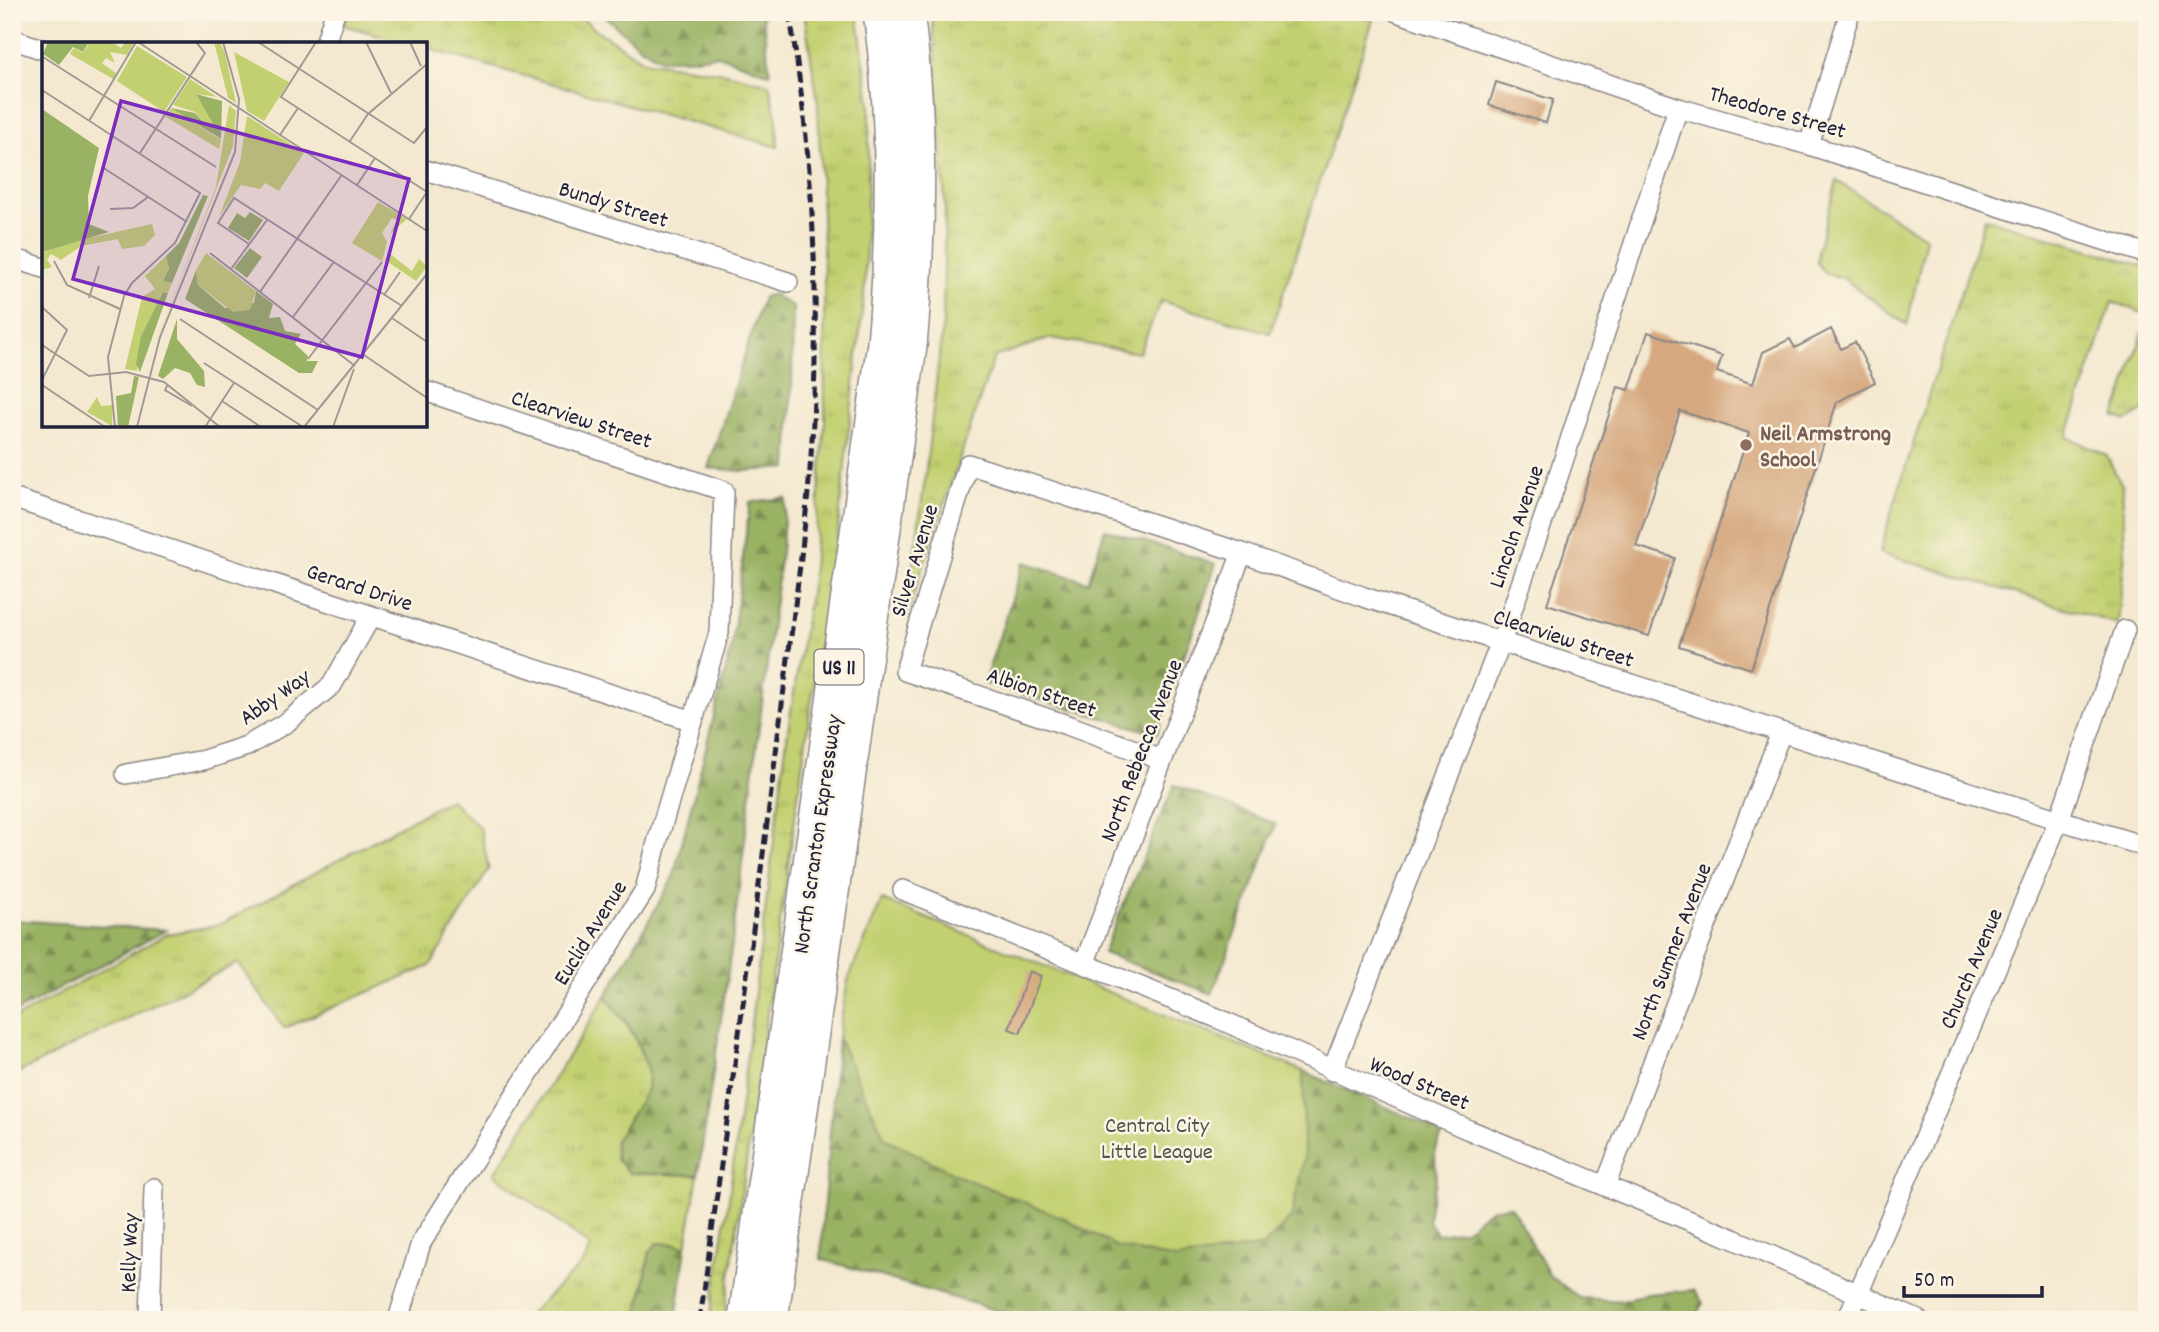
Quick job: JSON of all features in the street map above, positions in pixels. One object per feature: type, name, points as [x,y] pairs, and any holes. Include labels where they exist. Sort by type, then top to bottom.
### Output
[{"type":"highway","name":"North Scranton Expressway","points":[[746,1320],[885,343],[894,194],[890,96],[881,12]]},
{"type":"highway","name":"North Scranton Expressway","points":[[770,1320],[909,346],[918,195],[915,94],[906,12]]},
{"type":"street","points":[[326,42],[335,12]]},
{"type":"street","name":"Theodore Street","points":[[1397,12],[1678,107],[1809,145],[2147,254]]},
{"type":"street","points":[[1809,145],[1850,12]]},
{"type":"street","points":[[12,40],[42,49]]},
{"type":"street","name":"Lincoln Avenue","points":[[1332,1071],[1501,642],[1678,107]]},
{"type":"street","name":"Bundy Street","points":[[427,171],[788,282]]},
{"type":"street","points":[[12,258],[42,267]]},
{"type":"street","name":"Clearview Street","points":[[427,392],[724,491]]},
{"type":"street","name":"Clearview Street","points":[[968,464],[1781,733],[2147,847]]},
{"type":"street","name":"Silver Avenue","points":[[905,671],[968,464]]},
{"type":"street","name":"Euclid Avenue","points":[[398,1320],[421,1243],[645,890],[719,633],[724,491]]},
{"type":"street","name":"Gerard Drive","points":[[12,498],[693,721]]},
{"type":"street","name":"North Rebecca Avenue","points":[[1084,964],[1242,553]]},
{"type":"street","name":"Abby Way","points":[[126,774],[204,760],[247,746],[287,722],[332,685],[371,615]]},
{"type":"street","name":"Church Avenue","points":[[1847,1320],[2059,820],[2125,630]]},
{"type":"street","name":"Albion Street","points":[[905,671],[1162,760]]},
{"type":"street","name":"North Sumner Avenue","points":[[1605,1186],[1781,733]]},
{"type":"street","name":"Wood Street","points":[[903,890],[1217,1018],[1332,1071],[1722,1234],[1918,1320]]},
{"type":"street","name":"Kelly Way","points":[[150,1320],[154,1188]]},
{"type":"green space","points":[[347,12],[575,12],[643,61],[726,73],[769,84],[777,121],[778,147],[427,49],[427,42],[404,42],[343,25]]},
{"type":"green space","points":[[600,12],[762,12],[770,74],[718,55],[660,59],[640,47]]},
{"type":"green space","points":[[804,12],[857,12],[870,104],[865,285],[836,546],[812,697],[724,1320],[710,1320],[729,1198],[788,730],[812,580],[825,422],[824,273],[818,103]]},
{"type":"green space","points":[[932,12],[1348,12],[1373,20],[1270,333],[1161,301],[1139,353],[1051,338],[994,357],[905,620],[943,323],[945,203]]},
{"type":"green space","points":[[1837,181],[1926,238],[1907,325],[1843,278],[1825,273],[1817,263],[1818,249]]},
{"type":"green space","points":[[1985,218],[2147,267],[2147,314],[2112,302],[2067,437],[2106,455],[2122,485],[2125,552],[2118,624],[1880,553]]},
{"type":"green space","points":[[773,294],[793,307],[788,468],[744,471],[708,468],[763,297]]},
{"type":"green space","points":[[2147,320],[2147,408],[2127,421],[2115,417]]},
{"type":"green space","points":[[786,498],[731,951],[698,1175],[629,1173],[616,1159],[615,1141],[647,1090],[648,1069],[632,1031],[606,996],[673,878],[732,645],[750,502]]},
{"type":"green space","points":[[1105,529],[1216,564],[1157,734],[984,683],[1024,562],[1088,582]]},
{"type":"green space","points":[[1174,785],[1276,824],[1212,994],[1103,953]]},
{"type":"green space","points":[[450,799],[480,828],[489,869],[430,966],[284,1028],[238,963],[12,1076],[12,1020],[167,934],[219,925]]},
{"type":"green space","name":"Central City Little League","points":[[882,900],[1303,1071],[1304,1158],[1291,1217],[1264,1246],[1176,1259],[1117,1247],[1066,1219],[959,1176],[885,1138],[838,1038],[848,980]]},
{"type":"green space","points":[[12,920],[166,930],[12,1014]]},
{"type":"green space","points":[[606,996],[636,1040],[648,1077],[642,1100],[615,1141],[629,1173],[698,1175],[686,1247],[675,1244],[650,1252],[637,1320],[523,1320],[585,1261],[590,1246],[494,1174]]},
{"type":"green space","points":[[838,1038],[886,1138],[1066,1219],[1117,1247],[1304,1158],[1303,1071],[1443,1132],[1435,1152],[1436,1182],[1428,1221],[1438,1234],[1465,1230],[1490,1209],[1511,1206],[1550,1276],[1580,1298],[1623,1301],[1647,1294],[1694,1290],[1703,1303],[1693,1320],[1029,1320],[821,1259]]},
{"type":"green space","points":[[657,1243],[686,1247],[676,1320],[637,1320],[650,1252]]},
{"type":"building","points":[[1496,82],[1553,100],[1546,123],[1489,105]]},
{"type":"building","points":[[1831,329],[1841,349],[1855,342],[1875,382],[1837,402],[1751,669],[1679,646],[1749,433],[1680,411],[1636,546],[1675,558],[1649,636],[1547,604],[1618,387],[1629,390],[1648,332],[1722,356],[1717,372],[1753,384],[1763,352],[1790,339],[1795,348]]},
{"type":"building","points":[[1029,971],[1041,976],[1020,1033],[1009,1029]]},
{"type":"railway","points":[[700,1320],[808,493],[815,374],[814,252],[805,130],[789,12]]},
{"type":"place","name":"Neil Armstrong School","points":[[1746,445]]}]
